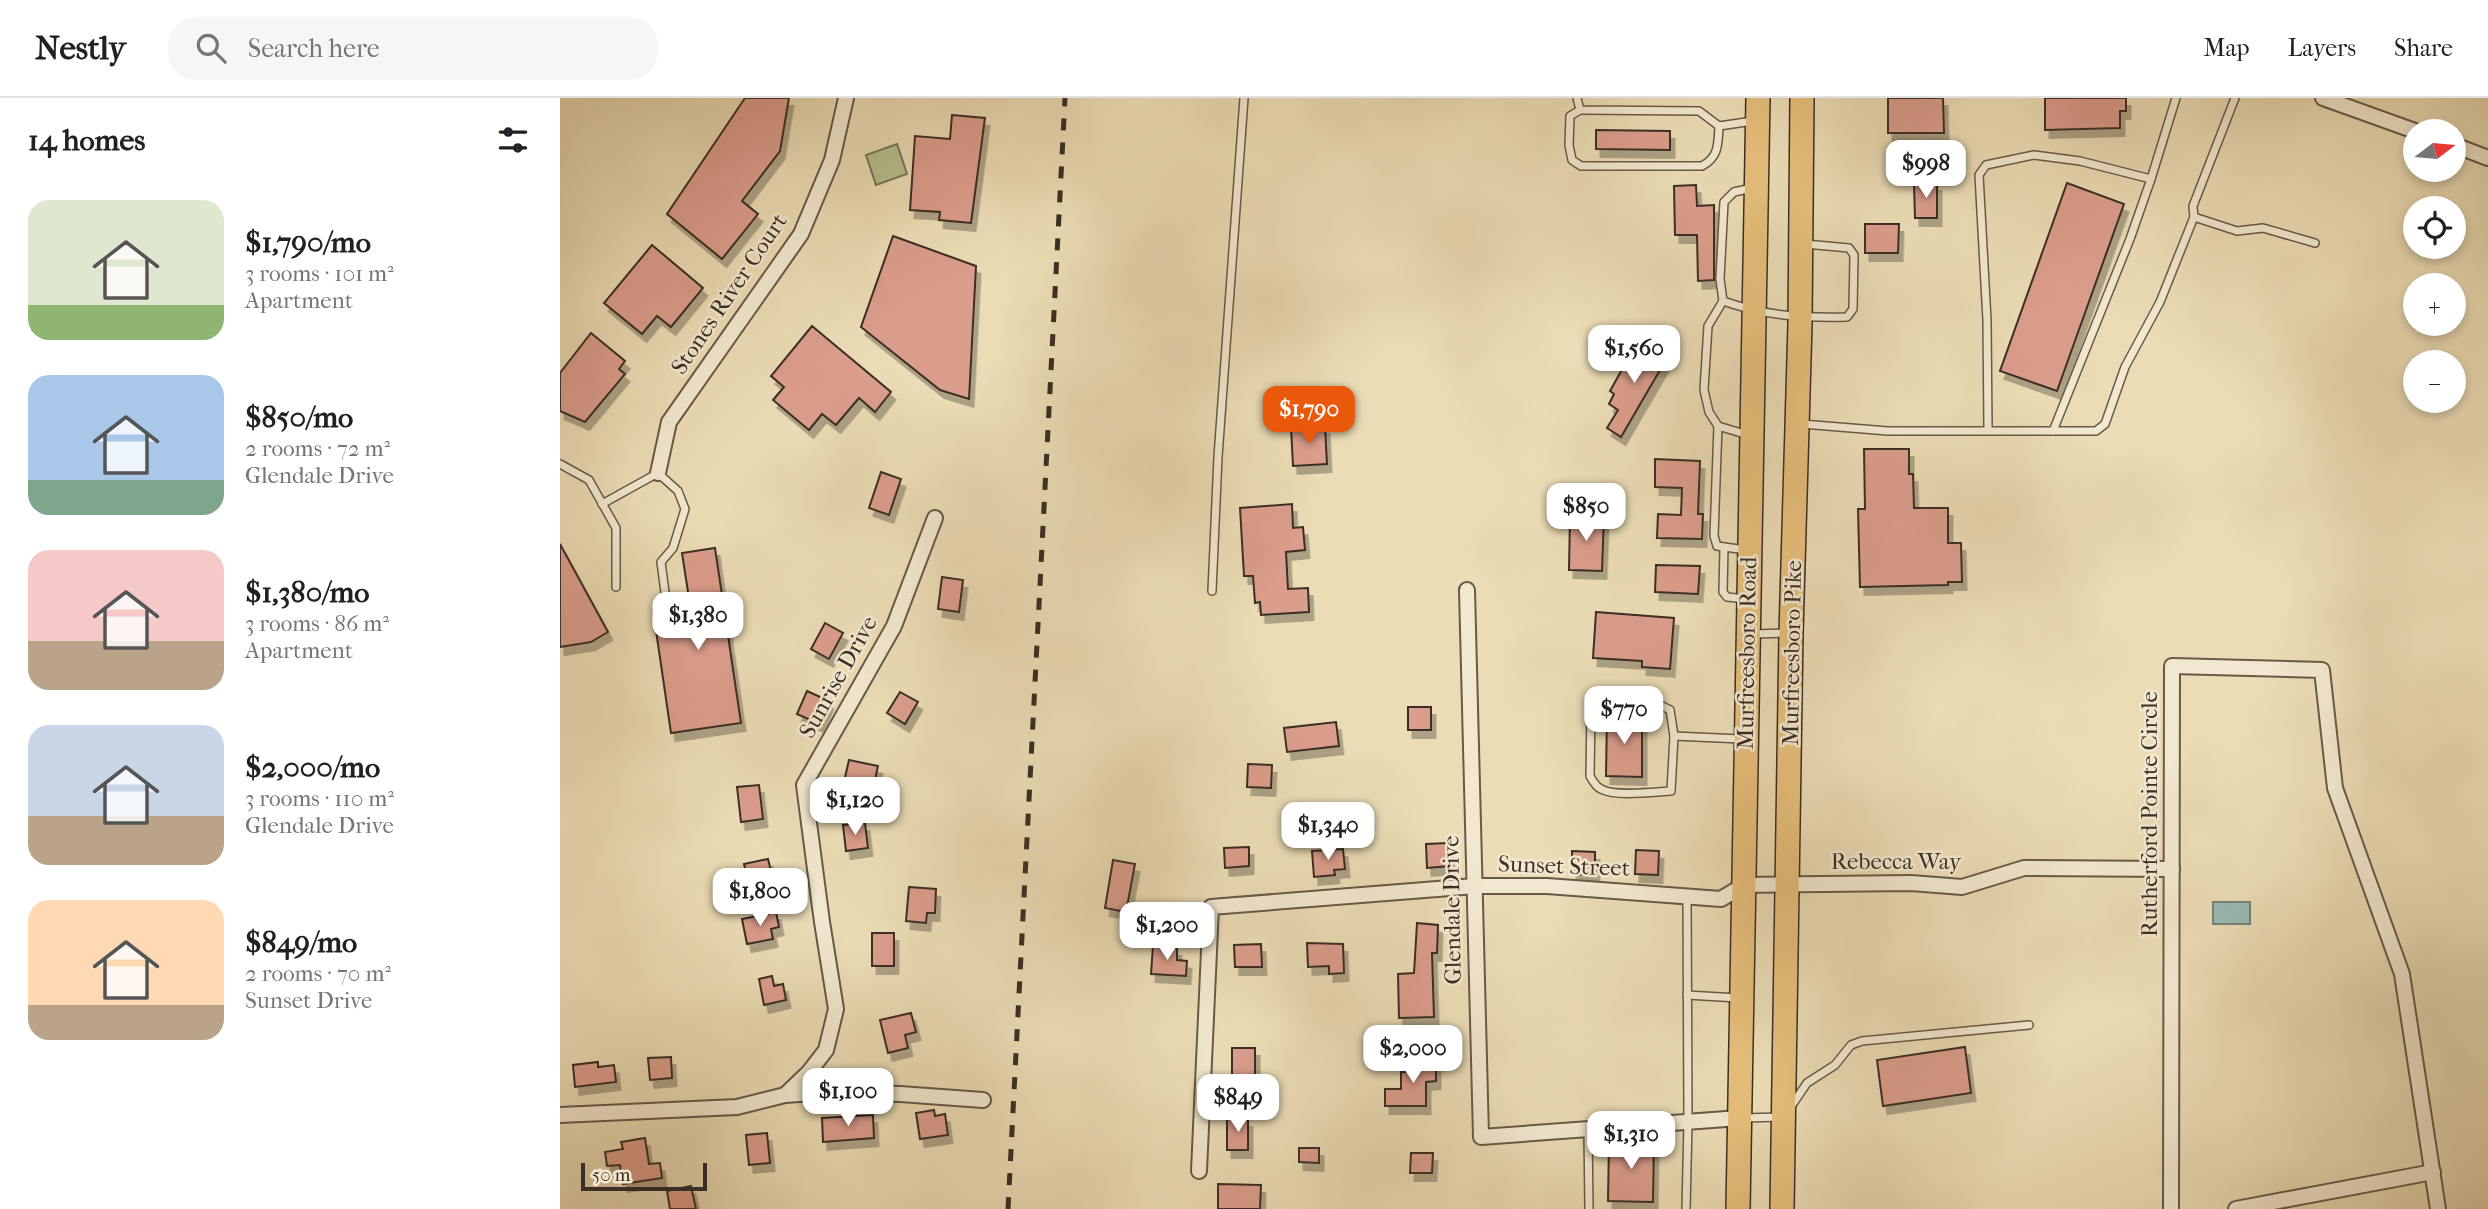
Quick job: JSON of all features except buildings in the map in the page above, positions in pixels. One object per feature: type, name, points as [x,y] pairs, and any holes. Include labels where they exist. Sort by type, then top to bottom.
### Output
[{"type":"main road","name":"Murfreesboro Pike","points":[[1782,1209],[1802,98]]},
{"type":"main road","name":"Murfreesboro Road","points":[[1738,1209],[1757,109]]},
{"type":"street","name":"Stones River Court","points":[[658,473],[669,422],[801,234],[832,160],[846,98]]},
{"type":"street","points":[[2323,98],[2403,127]]},
{"type":"street","points":[[2466,150],[2488,158]]},
{"type":"street","name":"Sunrise Drive","points":[[785,1095],[809,1072],[826,1050],[836,1009],[804,785],[894,626],[935,518]]},
{"type":"street","name":"Glendale Drive","points":[[1467,590],[1481,1137],[1740,1118]]},
{"type":"street","name":"Rutherford Pointe Circle","points":[[2171,1209],[2172,666],[2322,670],[2335,788],[2402,974],[2438,1209]]},
{"type":"street","name":"Rebecca Way","points":[[1744,885],[1910,883],[1962,887],[2024,868],[2172,869]]},
{"type":"street","name":"Sunset Street","points":[[1199,1171],[1211,907],[1475,886],[1548,886],[1721,899],[1744,885]]},
{"type":"street","points":[[560,1115],[737,1107],[785,1095],[828,1092],[983,1100]]},
{"type":"street","points":[[2236,1209],[2433,1172]]},
{"type":"lane","points":[[1212,591],[1218,457],[1244,98]]},
{"type":"lane","points":[[1577,98],[1580,110]]},
{"type":"lane","points":[[2053,431],[2130,239],[2176,98]]},
{"type":"lane","points":[[1797,424],[1888,431],[2096,431],[2105,424],[2125,367],[2160,302],[2194,217],[2193,206],[2235,98]]},
{"type":"lane","points":[[1719,126],[1757,109]]},
{"type":"lane","points":[[1580,110],[1699,111],[1719,126],[1717,151],[1712,160],[1702,166],[1581,166],[1572,160],[1569,145],[1570,116],[1580,110]]},
{"type":"lane","points":[[1988,430],[1987,320],[1979,175],[1986,165],[2034,155],[2080,161],[2151,179]]},
{"type":"lane","points":[[1748,550],[1717,546],[1714,536],[1718,426],[1709,412],[1703,390],[1708,326],[1723,301],[1720,279],[1724,202],[1734,192],[1756,187]]},
{"type":"lane","points":[[2194,217],[2236,231],[2263,228],[2315,243]]},
{"type":"lane","points":[[1723,301],[1753,311],[1800,318],[1847,317],[1853,309],[1854,255],[1849,248],[1801,244]]},
{"type":"lane","points":[[1718,426],[1751,436]]},
{"type":"lane","points":[[560,464],[589,480],[616,528],[616,587]]},
{"type":"lane","points":[[603,504],[658,473],[678,491],[685,509],[673,548],[661,562],[666,600]]},
{"type":"lane","points":[[1724,548],[1723,592],[1727,597],[1747,600]]},
{"type":"lane","points":[[1747,634],[1791,633]]},
{"type":"lane","points":[[1600,702],[1658,704],[1670,710],[1674,736],[1671,791],[1612,793],[1602,791],[1594,784],[1590,776],[1591,711],[1594,705],[1600,702]]},
{"type":"lane","points":[[1674,736],[1746,739]]},
{"type":"lane","points":[[1686,1209],[1687,896]]},
{"type":"lane","points":[[1688,995],[1742,998]]},
{"type":"lane","points":[[1740,1118],[1784,1117],[1807,1083],[1835,1065],[1852,1045],[1862,1041],[2029,1025]]},
{"type":"lane","points":[[1588,1130],[1589,1209]]},
{"type":"green space","points":[[897,144],[907,174],[876,185],[866,155]]},
{"type":"water","points":[[2213,902],[2250,902],[2250,924],[2213,924]]},
{"type":"railway","points":[[1008,1209],[1065,98]]}]
